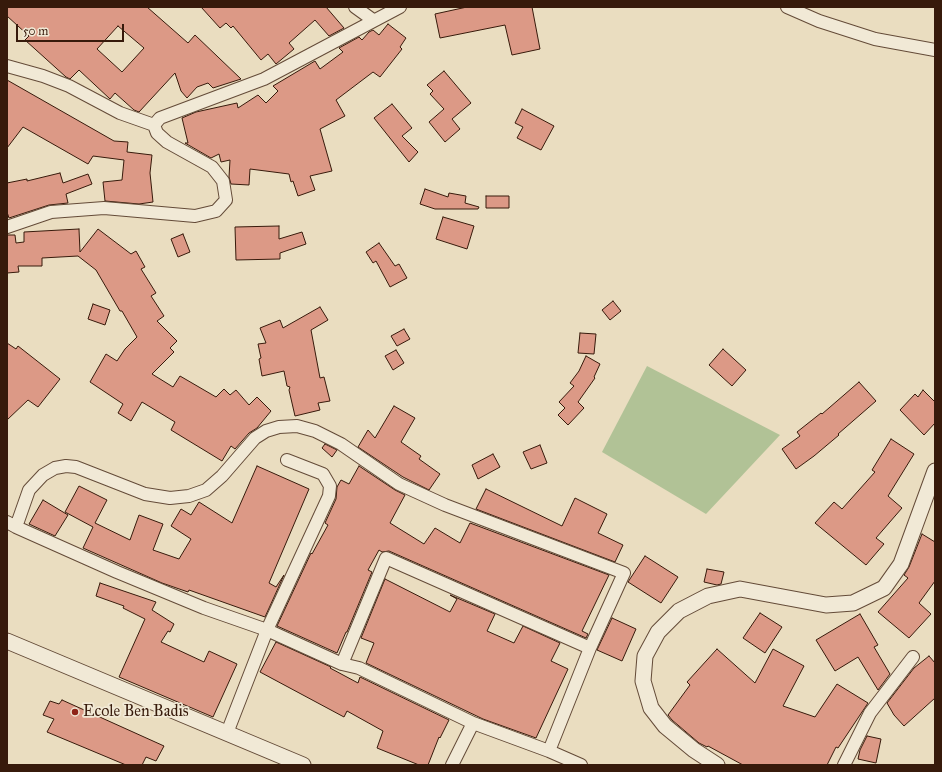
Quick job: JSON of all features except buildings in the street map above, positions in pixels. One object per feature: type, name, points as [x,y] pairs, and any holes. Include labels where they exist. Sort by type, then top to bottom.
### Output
[{"type":"street","points":[[355,7],[373,20]]},
{"type":"street","points":[[154,125],[160,118],[264,79],[400,7]]},
{"type":"street","points":[[787,7],[819,21],[875,39],[935,50]]},
{"type":"street","points":[[7,66],[43,76],[69,86],[120,113],[154,125]]},
{"type":"street","points":[[7,227],[51,212],[104,208],[195,216],[216,211],[226,200],[223,181],[212,167],[167,142],[157,133],[154,125]]},
{"type":"street","points":[[548,751],[590,648],[624,573],[445,505],[399,484],[341,444],[315,431],[297,426],[279,427],[266,431],[255,438],[222,476],[206,490],[189,496],[170,498],[145,494],[76,467],[66,466],[55,468],[43,475],[29,490],[11,525],[204,608],[267,630],[342,664],[359,668],[473,723],[581,765]]},
{"type":"street","points":[[227,733],[267,630],[329,496],[330,486],[323,474],[287,460]]},
{"type":"street","points":[[716,765],[694,750],[665,726],[651,708],[643,681],[645,656],[658,632],[679,611],[708,596],[740,589],[826,605],[854,603],[884,588],[901,564],[935,470]]},
{"type":"street","points":[[342,664],[386,558],[590,648]]},
{"type":"street","points":[[7,641],[303,765]]},
{"type":"street","points":[[844,765],[870,713],[913,658]]},
{"type":"street","points":[[452,765],[473,723]]},
{"type":"green space","points":[[647,366],[780,435],[706,514],[602,452]]},
{"type":"place","name":"Ecole Ben Badis","points":[[75,712]]}]
